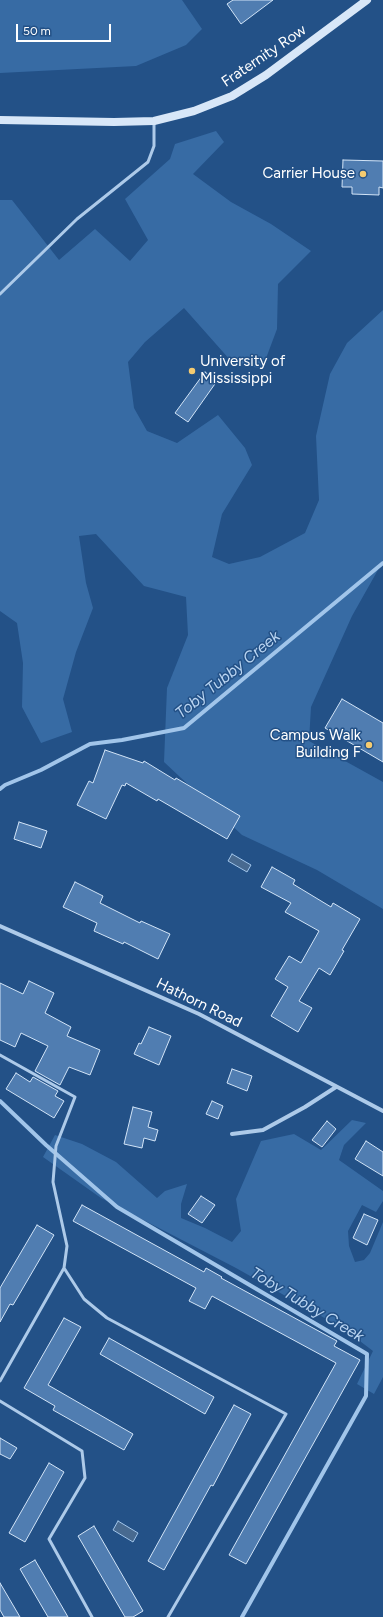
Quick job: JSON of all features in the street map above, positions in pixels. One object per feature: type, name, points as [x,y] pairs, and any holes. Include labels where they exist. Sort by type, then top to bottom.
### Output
[{"type":"street","name":"Fraternity Row","points":[[0,120],[114,122],[154,121],[194,112],[232,96],[266,75],[364,1]]},
{"type":"street","name":"Hathorn Road","points":[[0,926],[199,1014],[383,1111]]},
{"type":"street","points":[[232,1134],[263,1130],[305,1108],[336,1087]]},
{"type":"lane","points":[[0,294],[77,219],[148,162],[154,146],[154,121]]},
{"type":"lane","points":[[0,1054],[75,1097],[56,1146],[53,1182],[67,1246],[64,1268],[0,1381]]},
{"type":"lane","points":[[64,1268],[84,1299],[107,1318],[286,1414],[168,1617]]},
{"type":"lane","points":[[0,1401],[82,1451],[85,1478],[49,1539],[92,1617]]},
{"type":"shaded area","points":[[0,0],[182,0],[202,29],[186,45],[136,66],[0,73]]},
{"type":"shaded area","points":[[216,131],[224,142],[193,174],[231,202],[271,224],[311,251],[278,284],[277,329],[262,369],[231,361],[184,308],[145,342],[128,362],[134,408],[147,431],[177,443],[218,415],[245,448],[252,465],[222,514],[212,557],[229,564],[260,557],[305,533],[319,500],[316,436],[330,374],[347,343],[383,310],[383,561],[352,616],[311,707],[309,741],[383,782],[383,909],[317,870],[242,835],[164,762],[167,688],[188,635],[186,597],[144,586],[96,534],[79,536],[86,583],[93,608],[76,652],[63,699],[72,732],[41,743],[22,707],[23,663],[17,623],[0,611],[0,200],[12,200],[59,260],[95,229],[130,261],[148,240],[125,199],[170,159],[175,144]]},
{"type":"shaded area","points":[[232,854],[251,865],[247,872],[228,861]]},
{"type":"shaded area","points":[[352,1120],[366,1123],[344,1145],[339,1160],[383,1191],[383,1201],[376,1212],[362,1205],[348,1231],[349,1246],[355,1262],[364,1260],[370,1253],[383,1222],[383,1377],[374,1394],[357,1384],[373,1351],[344,1329],[236,1268],[101,1198],[43,1157],[55,1135],[82,1144],[116,1162],[157,1198],[165,1191],[187,1184],[181,1204],[181,1218],[232,1242],[241,1231],[236,1199],[261,1141],[294,1134],[321,1150]]},
{"type":"shaded area","points":[[118,1521],[138,1533],[133,1542],[113,1530]]},
{"type":"building","points":[[233,0],[273,0],[241,24],[227,4]]},
{"type":"building","name":"Carrier House","points":[[343,160],[383,161],[383,188],[379,187],[379,195],[352,194],[352,187],[342,187]]},
{"type":"building","points":[[205,372],[217,381],[188,422],[175,413]]},
{"type":"building","name":"Campus Walk Building F","points":[[342,699],[383,723],[383,762],[325,728]]},
{"type":"building","points":[[105,750],[143,763],[144,761],[240,816],[227,839],[158,799],[157,801],[126,783],[125,786],[122,785],[106,819],[77,805],[89,781],[93,783]]},
{"type":"building","points":[[19,822],[47,831],[41,848],[14,839]]},
{"type":"building","points":[[272,867],[295,880],[293,884],[331,907],[333,903],[360,919],[342,950],[344,951],[330,975],[319,968],[299,1001],[312,1008],[298,1032],[271,1016],[288,987],[275,979],[289,956],[301,963],[319,931],[285,912],[291,903],[261,887]]},
{"type":"building","points":[[75,882],[103,896],[100,903],[140,923],[141,921],[170,934],[158,959],[124,942],[123,944],[94,931],[97,923],[63,907]]},
{"type":"building","points":[[29,981],[54,993],[45,1013],[71,1027],[67,1036],[100,1050],[90,1075],[69,1067],[60,1085],[35,1071],[48,1046],[21,1033],[15,1047],[0,1040],[0,983],[23,994]]},
{"type":"building","points":[[149,1027],[171,1036],[159,1065],[134,1054],[139,1043],[141,1044]]},
{"type":"building","points":[[232,1069],[252,1076],[247,1091],[227,1083]]},
{"type":"building","points":[[16,1073],[30,1082],[33,1077],[58,1091],[55,1096],[64,1101],[54,1118],[6,1089]]},
{"type":"building","points":[[212,1101],[223,1106],[218,1119],[206,1114]]},
{"type":"building","points":[[133,1107],[152,1112],[148,1127],[158,1130],[155,1141],[144,1138],[142,1148],[124,1144]]},
{"type":"building","points":[[327,1121],[336,1129],[322,1147],[312,1140]]},
{"type":"building","points":[[366,1141],[383,1152],[383,1176],[355,1159]]},
{"type":"building","points":[[201,1196],[215,1205],[202,1223],[188,1214]]},
{"type":"building","points":[[82,1205],[204,1272],[206,1268],[222,1277],[221,1278],[337,1341],[334,1346],[360,1360],[246,1564],[229,1555],[336,1363],[212,1296],[205,1309],[189,1301],[196,1288],[73,1221]]},
{"type":"building","points":[[364,1214],[378,1220],[367,1245],[353,1238]]},
{"type":"building","points":[[37,1225],[54,1235],[13,1305],[10,1304],[0,1322],[0,1288]]},
{"type":"building","points":[[64,1318],[81,1327],[48,1385],[133,1434],[124,1450],[53,1410],[55,1406],[24,1388]]},
{"type":"building","points":[[109,1338],[214,1397],[205,1414],[100,1354]]},
{"type":"building","points":[[234,1405],[251,1414],[213,1486],[211,1485],[164,1570],[148,1561]]},
{"type":"building","points":[[0,1438],[17,1448],[10,1459],[0,1454]]},
{"type":"building","points":[[49,1463],[64,1472],[25,1542],[9,1533]]},
{"type":"building","points":[[94,1526],[143,1611],[133,1617],[125,1617],[78,1536]]},
{"type":"building","points":[[35,1560],[68,1617],[48,1617],[20,1569]]},
{"type":"building","points":[[0,1583],[20,1617],[4,1617],[0,1610]]},
{"type":"waterway","name":"Toby Tubby Creek","points":[[0,789],[5,785],[41,770],[90,744],[122,740],[184,728],[383,563]]},
{"type":"waterway","name":"Toby Tubby Creek","points":[[0,1101],[46,1145],[117,1207],[367,1354],[366,1396],[242,1617]]},
{"type":"place","name":"Carrier House","points":[[363,174]]},
{"type":"place","name":"University of Mississippi","points":[[192,371]]},
{"type":"place","name":"Campus Walk Building F","points":[[369,745]]}]
